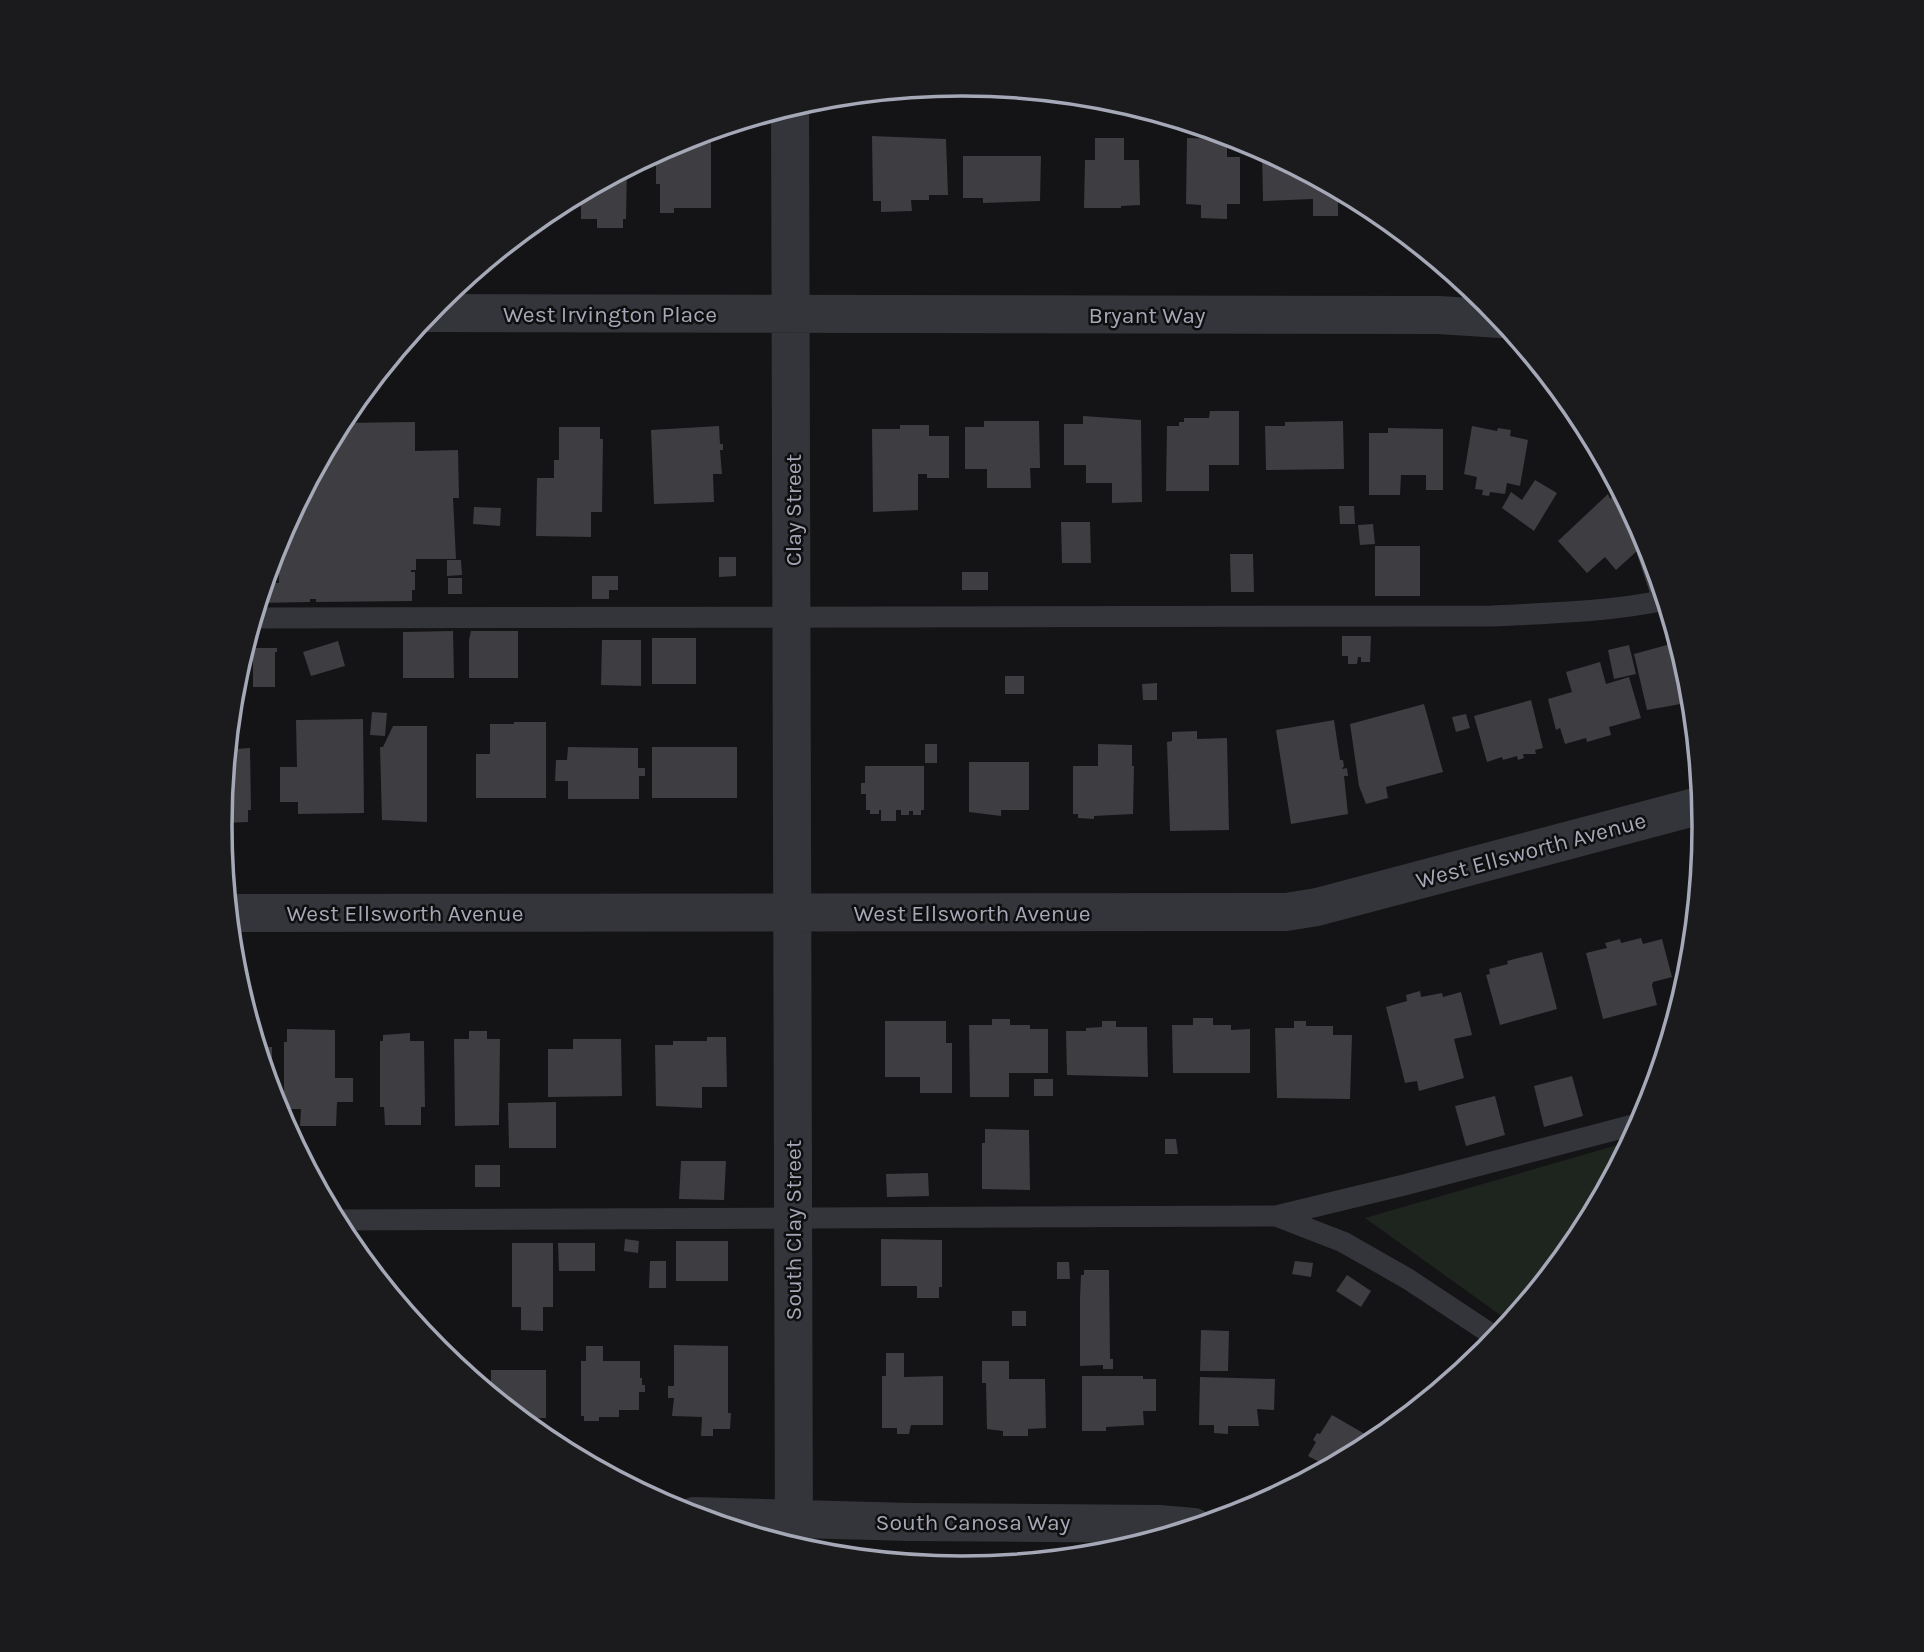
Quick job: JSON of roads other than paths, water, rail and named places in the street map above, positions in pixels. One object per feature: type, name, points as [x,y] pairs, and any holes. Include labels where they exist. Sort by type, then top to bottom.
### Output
[{"type":"street","name":"Clay Street","points":[[790,117],[793,912]]},
{"type":"street","name":"West Irvington Place","points":[[443,313],[792,314]]},
{"type":"street","name":"Bryant Way","points":[[792,314],[1486,318]]},
{"type":"street","name":"West Ellsworth Avenue","points":[[237,913],[1286,912],[1330,904],[1691,808]]},
{"type":"street","name":"South Clay Street","points":[[793,912],[794,1534]]},
{"type":"street","name":"South Canosa Way","points":[[767,1529],[794,1534],[1171,1525]]},
{"type":"lane","points":[[263,618],[1492,616],[1656,602]]},
{"type":"lane","points":[[348,1220],[1276,1216],[1626,1127]]},
{"type":"lane","points":[[1276,1216],[1343,1242],[1408,1279],[1488,1332]]}]
